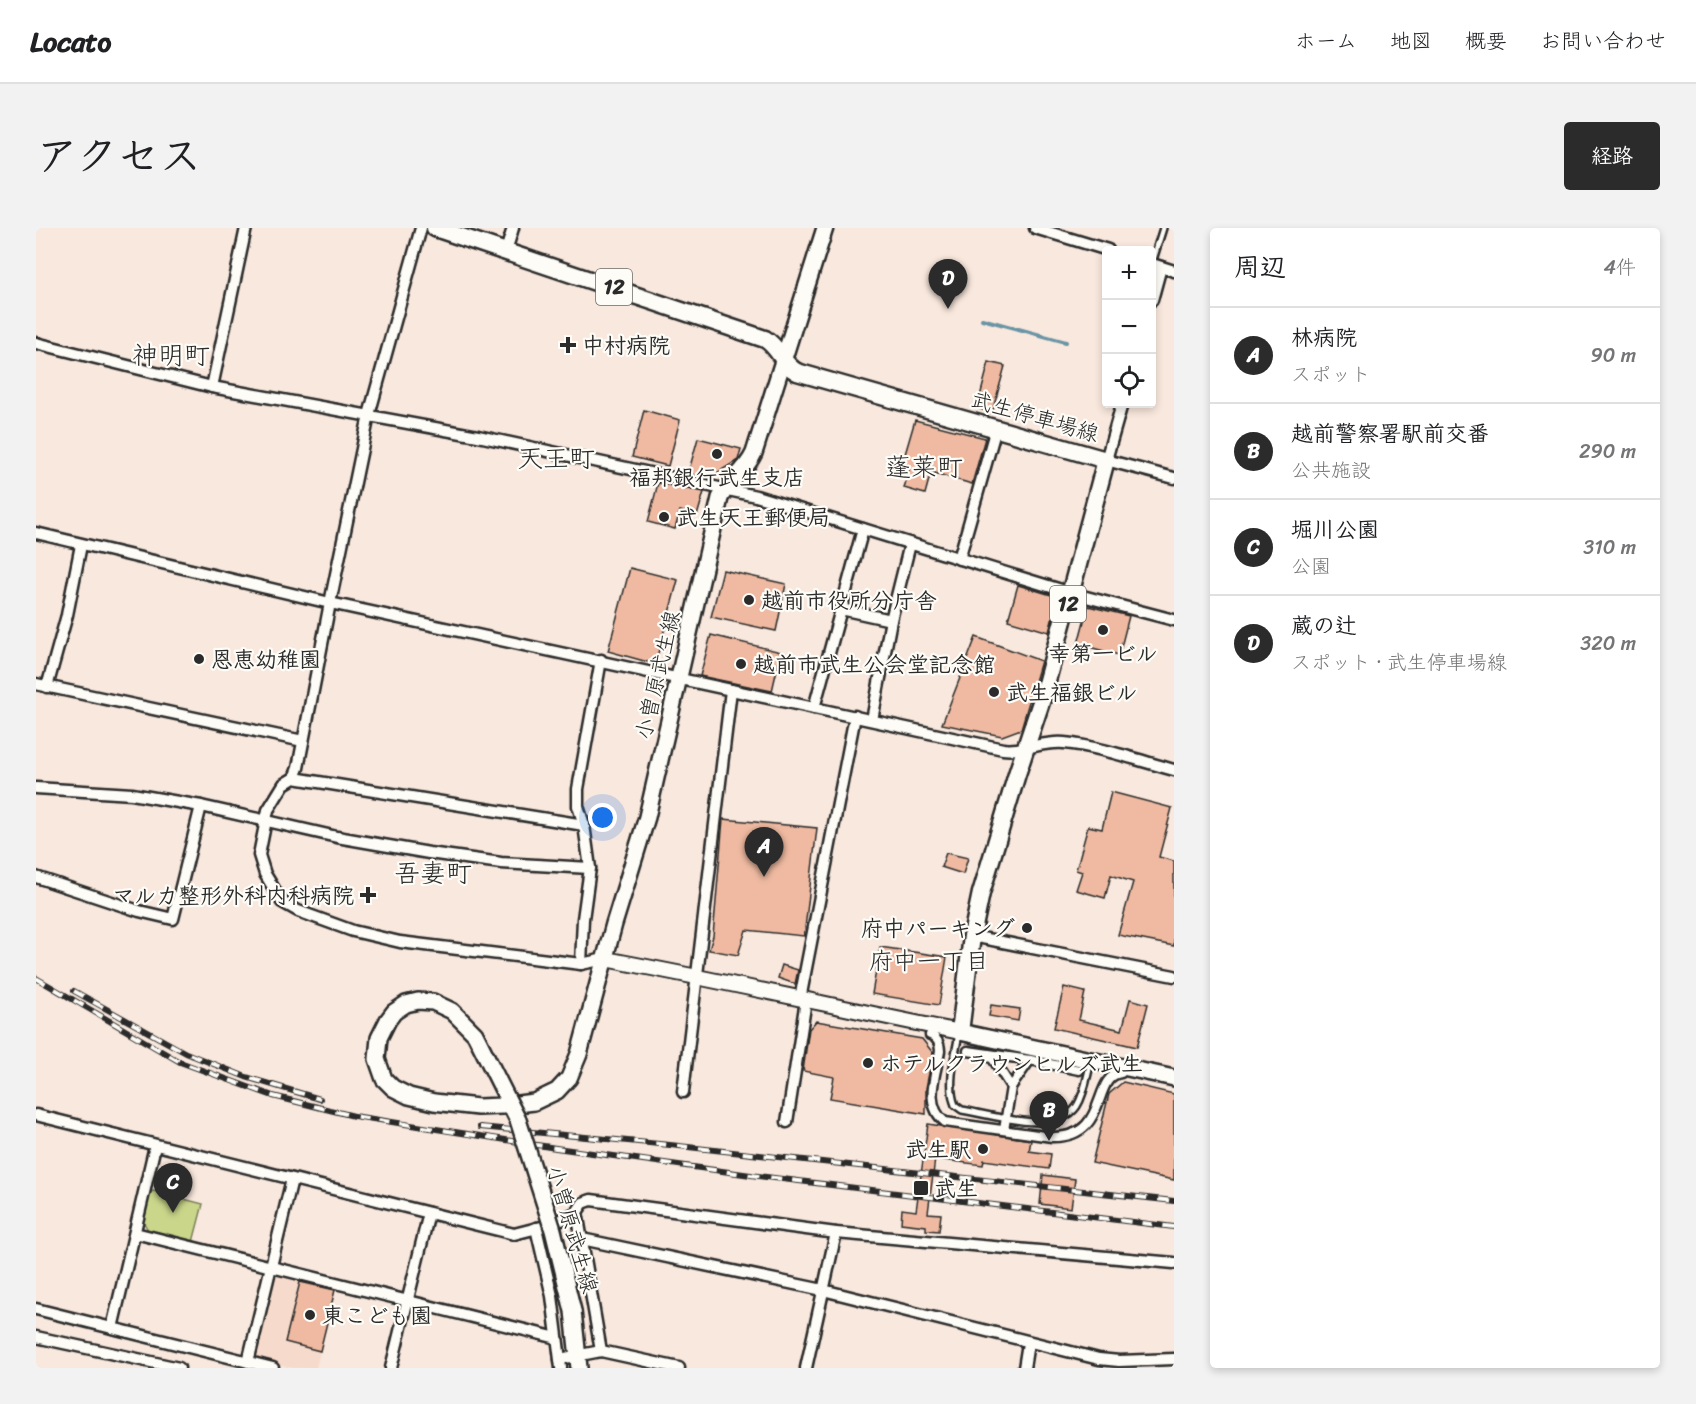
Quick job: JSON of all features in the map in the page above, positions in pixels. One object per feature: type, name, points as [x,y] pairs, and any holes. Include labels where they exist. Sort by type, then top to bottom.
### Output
[{"type":"main road","name":"武生停車場線","points":[[435,228],[765,339],[797,372],[1106,460],[1042,699],[981,892],[972,936],[960,1032]]},
{"type":"main road","name":"小曽原武生線","points":[[578,1361],[573,1311],[553,1230],[518,1120],[475,1034],[452,1011],[433,1002],[412,1002],[394,1012],[382,1028],[377,1049],[380,1069],[388,1083],[400,1092],[419,1099],[460,1106],[502,1106],[541,1100],[557,1091],[569,1078],[579,1054],[647,817],[720,498],[724,490],[750,461],[825,228]]},
{"type":"main road","points":[[960,1032],[1174,1078]]},
{"type":"street","points":[[212,387],[246,228]]},
{"type":"street","points":[[421,228],[369,415],[298,768],[294,778],[284,784],[268,810],[259,855],[265,874],[282,902],[298,911],[353,931],[400,942],[581,964],[605,959],[698,976],[960,1032]]},
{"type":"street","points":[[506,251],[513,228]]},
{"type":"street","points":[[1035,228],[1102,248]]},
{"type":"street","points":[[1156,265],[1174,271]]},
{"type":"street","points":[[36,342],[212,387],[478,436],[756,496],[1071,593],[1174,620]]},
{"type":"street","points":[[1121,408],[1106,460],[1174,478]]},
{"type":"street","points":[[960,559],[996,428]]},
{"type":"street","points":[[814,708],[863,529]]},
{"type":"street","points":[[36,533],[330,603],[1003,749],[1013,750],[1026,746],[1055,743],[1075,745],[1174,770]]},
{"type":"street","points":[[872,720],[891,620],[910,543]]},
{"type":"street","points":[[81,545],[67,615],[42,685],[303,741]]},
{"type":"street","points":[[841,609],[891,620]]},
{"type":"street","points":[[581,964],[583,919],[590,868],[584,825],[578,807],[578,789],[601,660]]},
{"type":"street","points":[[682,1092],[698,976],[731,690]]},
{"type":"street","points":[[787,1122],[803,1000],[855,717]]},
{"type":"street","points":[[294,778],[584,825]]},
{"type":"street","points":[[36,788],[132,794],[201,806],[337,837],[439,855],[501,863],[590,868]]},
{"type":"street","points":[[36,878],[139,911],[173,919],[201,806]]},
{"type":"street","points":[[972,936],[1174,976]]},
{"type":"street","points":[[930,1035],[935,1036],[940,1045],[932,1101],[936,1114],[934,1125]]},
{"type":"street","points":[[969,1051],[1079,1070]]},
{"type":"street","points":[[984,1054],[993,1059],[1011,1087]]},
{"type":"street","points":[[1004,1130],[1011,1087],[1030,1060]]},
{"type":"street","points":[[936,1114],[945,1122],[1062,1137],[1075,1132],[1093,1119],[1104,1086],[1113,1076],[1122,1073]]},
{"type":"street","points":[[36,1116],[514,1234],[553,1224],[577,1212],[583,1203],[591,1200],[836,1233],[1174,1263]]},
{"type":"street","points":[[112,1328],[155,1146]]},
{"type":"street","points":[[248,1362],[292,1179]]},
{"type":"street","points":[[577,1212],[601,1352]]},
{"type":"street","points":[[392,1368],[429,1214]]},
{"type":"street","points":[[536,1228],[552,1296],[560,1363],[578,1361],[601,1352],[679,1368]]},
{"type":"street","points":[[135,1233],[557,1338]]},
{"type":"street","points":[[806,1368],[836,1233]]},
{"type":"street","points":[[582,1239],[823,1290],[1099,1359],[1119,1361],[1174,1359]]},
{"type":"street","points":[[36,1309],[273,1368]]},
{"type":"street","points":[[36,1336],[179,1368]]},
{"type":"street","points":[[1024,1368],[1029,1343]]},
{"type":"lane","points":[[1156,260],[1163,228]]},
{"type":"lane","points":[[960,1032],[952,1081],[955,1105],[962,1110],[1046,1122],[1066,1117],[1080,1100],[1091,1060]]},
{"type":"shaded area","points":[[276,1273],[335,1288],[316,1368],[293,1368],[258,1361],[255,1353]]},
{"type":"green space","points":[[153,1191],[203,1204],[193,1242],[148,1230],[143,1221],[150,1193]]},
{"type":"building","points":[[989,362],[1005,366],[992,413],[977,408]]},
{"type":"building","points":[[644,410],[680,420],[668,466],[632,457]]},
{"type":"building","points":[[915,420],[985,438],[972,484],[931,472],[925,494],[904,488],[909,470],[901,468]]},
{"type":"building","name":"福邦銀行武生支店","points":[[698,438],[741,449],[738,460],[709,478],[688,474]]},
{"type":"building","points":[[658,483],[704,492],[697,516],[680,511],[675,529],[648,522]]},
{"type":"building","points":[[630,568],[678,580],[655,664],[608,651]]},
{"type":"building","name":"越前市役所分庁舎","points":[[723,570],[786,584],[776,631],[711,617]]},
{"type":"building","points":[[1018,585],[1058,597],[1049,632],[1008,620]]},
{"type":"building","name":"幸第一ビル","points":[[1088,606],[1129,616],[1119,655],[1078,644]]},
{"type":"building","name":"越前市武生公会堂記念館","points":[[711,635],[781,652],[772,691],[700,676]]},
{"type":"building","name":"武生福銀ビル","points":[[976,637],[1041,661],[1021,729],[1002,736],[942,724]]},
{"type":"building","points":[[1111,792],[1172,808],[1159,857],[1174,861],[1174,946],[1118,935],[1133,882],[1111,875],[1105,898],[1076,890],[1082,872],[1076,870],[1088,826],[1102,829]]},
{"type":"building","points":[[723,819],[817,828],[804,936],[746,930],[738,955],[709,950],[713,936]]},
{"type":"building","points":[[946,853],[968,858],[963,874],[941,867]]},
{"type":"building","points":[[880,947],[947,957],[939,1005],[872,994]]},
{"type":"building","points":[[782,965],[798,970],[795,984],[778,978]]},
{"type":"building","points":[[1064,987],[1085,992],[1079,1020],[1122,1030],[1130,999],[1148,1004],[1137,1047],[1054,1028]]},
{"type":"building","points":[[991,1005],[1020,1009],[1018,1021],[989,1016]]},
{"type":"building","name":"ホテルクラウンヒルズ武生","points":[[816,1021],[922,1039],[933,1053],[926,1088],[926,1114],[830,1098],[834,1077],[803,1071],[809,1029]]},
{"type":"building","points":[[1123,1082],[1174,1094],[1174,1180],[1092,1163],[1109,1094]]},
{"type":"building","points":[[928,1124],[1031,1140],[1029,1151],[1051,1154],[1049,1169],[984,1160],[983,1165],[935,1159],[928,1213],[941,1214],[939,1231],[926,1230],[926,1226],[901,1223],[902,1209],[916,1211]]},
{"type":"building","points":[[1043,1175],[1075,1179],[1071,1208],[1040,1204]]},
{"type":"building","name":"東こども園","points":[[300,1282],[335,1290],[320,1351],[285,1342]]},
{"type":"waterway","points":[[982,319],[1066,342]]},
{"type":"railway","points":[[36,978],[180,1062],[273,1096],[354,1116],[556,1148],[758,1176],[1174,1227]]},
{"type":"railway","points":[[74,991],[186,1053],[246,1077],[320,1099]]},
{"type":"railway","points":[[480,1127],[670,1145],[1174,1201]]},
{"type":"place","name":"蔵の辻","points":[[948,309]]},
{"type":"place","name":"中村病院","points":[[568,345]]},
{"type":"place","name":"福邦銀行武生支店","points":[[717,454]]},
{"type":"place","name":"武生天王郵便局","points":[[664,517]]},
{"type":"place","name":"越前市役所分庁舎","points":[[749,600]]},
{"type":"place","name":"幸第一ビル","points":[[1103,630]]},
{"type":"place","name":"恩恵幼稚園","points":[[199,659]]},
{"type":"place","name":"越前市武生公会堂記念館","points":[[741,664]]},
{"type":"place","name":"武生福銀ビル","points":[[994,692]]},
{"type":"place","name":"林病院","points":[[764,877]]},
{"type":"place","name":"マルカ整形外科内科病院","points":[[368,895]]},
{"type":"place","name":"府中パーキング","points":[[1027,928]]},
{"type":"place","name":"ホテルクラウンヒルズ武生","points":[[868,1063]]},
{"type":"place","name":"越前警察署駅前交番","points":[[1049,1141]]},
{"type":"place","name":"武生駅","points":[[983,1149]]},
{"type":"place","name":"武生","points":[[921,1188]]},
{"type":"place","name":"堀川公園","points":[[173,1213]]},
{"type":"place","name":"東こども園","points":[[310,1315]]},
{"type":"district","name":"神明町","points":[[171,355]]},
{"type":"district","name":"天王町","points":[[556,458]]},
{"type":"district","name":"蓬莱町","points":[[924,467]]},
{"type":"district","name":"吾妻町","points":[[433,873]]},
{"type":"district","name":"府中一丁目","points":[[929,961]]}]
